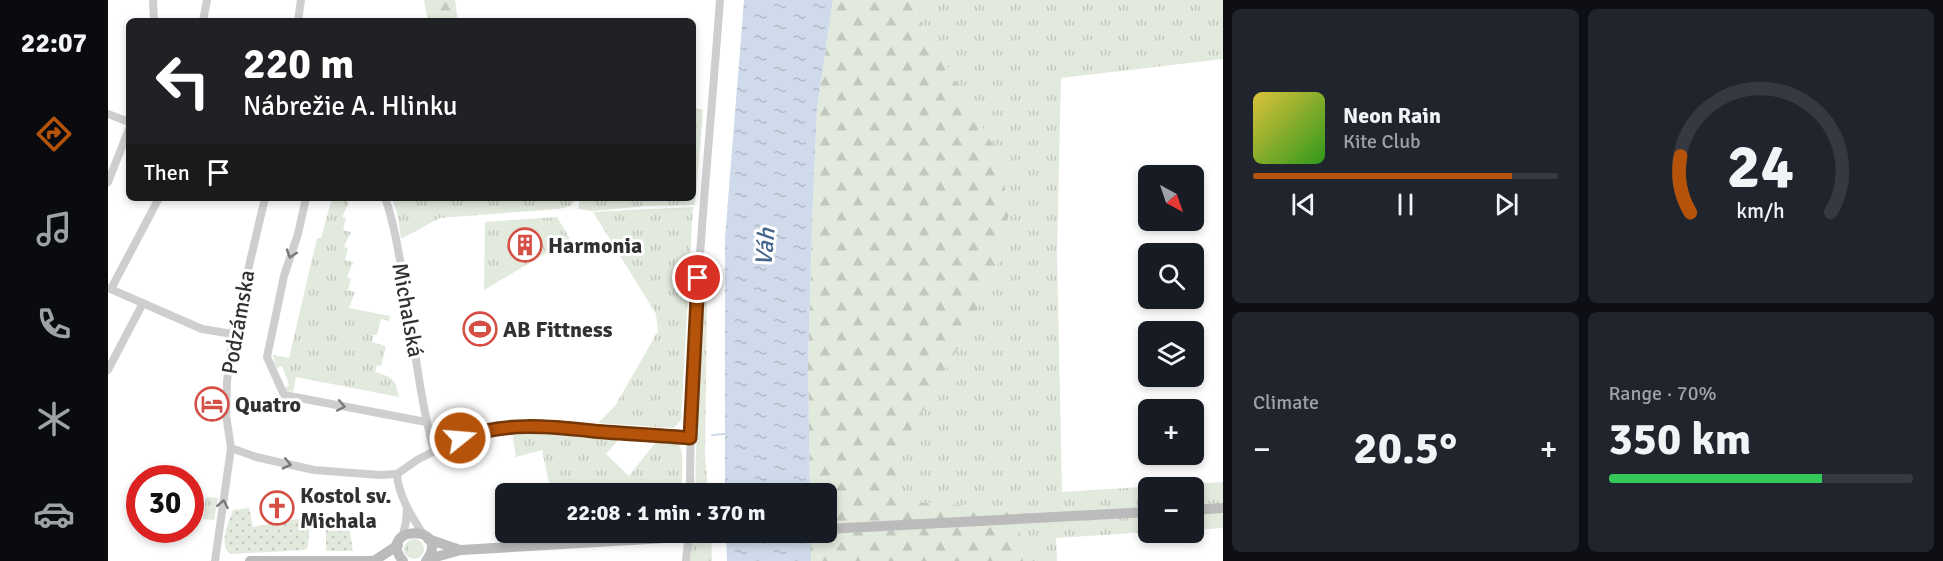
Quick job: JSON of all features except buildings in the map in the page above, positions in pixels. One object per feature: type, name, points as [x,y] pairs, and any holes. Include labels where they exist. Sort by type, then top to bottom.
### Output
[{"type":"main road","points":[[1204,509],[1223,508]]},
{"type":"main road","points":[[837,528],[1138,513]]},
{"type":"main road","points":[[250,561],[375,561],[414,532],[461,550]]},
{"type":"main road","points":[[426,537],[431,548],[427,560]]},
{"type":"main road","points":[[400,542],[398,555],[403,561]]},
{"type":"main road","points":[[427,560],[461,550],[583,543]]},
{"type":"street","points":[[153,0],[154,18]]},
{"type":"street","points":[[203,18],[207,0]]},
{"type":"street","points":[[298,18],[301,0]]},
{"type":"street","points":[[690,483],[690,438],[700,254],[720,0]]},
{"type":"street","points":[[108,114],[126,121]]},
{"type":"street","points":[[108,182],[126,137]]},
{"type":"street","points":[[157,201],[109,289],[202,329],[233,334]]},
{"type":"street","name":"Podzámska","points":[[215,561],[231,447],[226,415],[227,381],[233,334],[264,201]]},
{"type":"street","name":"Podzámska","points":[[305,201],[298,234],[284,276],[267,357],[284,395],[426,422]]},
{"type":"street","name":"Michalská","points":[[386,201],[408,303],[426,422],[434,451]]},
{"type":"street","points":[[108,370],[143,303]]},
{"type":"street","points":[[231,447],[256,457],[315,470],[380,475],[397,474],[434,451],[479,431],[504,427],[567,427],[690,438]]},
{"type":"street","points":[[397,474],[397,482],[407,506],[426,537]]},
{"type":"street","points":[[400,542],[406,522],[407,506]]},
{"type":"street","points":[[686,561],[688,543]]},
{"type":"green space","points":[[424,0],[455,0],[458,18],[427,18]]},
{"type":"green space","points":[[833,0],[912,0],[923,26],[999,155],[1009,212],[1000,258],[973,320],[931,398],[900,448],[896,474],[900,490],[905,498],[914,502],[1018,509],[1023,561],[811,561],[811,543],[837,543],[837,483],[810,483],[808,369],[817,108]]},
{"type":"green space","points":[[912,0],[1223,0],[1223,59],[1061,78],[1057,252],[1062,492],[1138,487],[1138,533],[1056,538],[1057,561],[1023,561],[1018,509],[914,502],[905,498],[900,490],[896,474],[900,448],[931,398],[973,320],[1000,258],[999,155],[923,26]]},
{"type":"green space","points":[[696,108],[703,110],[696,193]]},
{"type":"green space","points":[[331,201],[349,202],[342,217],[346,218],[343,230],[351,232],[344,247],[348,248],[345,260],[353,262],[347,277],[351,279],[348,290],[355,292],[349,308],[390,316],[389,321],[381,319],[377,335],[373,335],[372,342],[386,346],[381,366],[377,365],[375,372],[393,380],[399,397],[296,377],[293,392],[285,391],[284,388],[289,385],[282,366],[276,368],[273,355],[289,358],[317,238],[321,238]]},
{"type":"green space","points":[[393,201],[575,201],[572,205],[559,209],[440,218],[401,239]]},
{"type":"green space","points":[[579,201],[695,201],[695,205],[592,211],[578,209]]},
{"type":"green space","points":[[693,207],[681,420],[674,428],[598,423],[615,406],[658,331],[656,314],[593,212]]},
{"type":"green space","points":[[557,217],[570,239],[484,290],[485,222]]},
{"type":"green space","points":[[707,291],[705,455],[707,483],[695,483],[699,331]]},
{"type":"green space","points":[[512,433],[620,438],[606,454],[629,476],[659,438],[672,440],[678,444],[682,453],[681,483],[549,483],[542,450],[516,457]]},
{"type":"green space","points":[[1223,482],[1223,528],[1204,529],[1204,483]]},
{"type":"green space","points":[[206,497],[218,498],[214,520],[204,519]]},
{"type":"green space","points":[[249,508],[253,527],[310,517],[308,547],[305,550],[230,554],[225,545],[225,539],[233,510]]},
{"type":"green space","points":[[326,514],[336,514],[338,527],[349,527],[353,551],[326,551]]},
{"type":"green space","points":[[414,539],[421,542],[424,549],[421,556],[414,559],[407,556],[404,549],[407,542]]},
{"type":"green space","points":[[692,543],[711,543],[712,561],[690,561]]},
{"type":"water","name":"Váh","points":[[744,0],[833,0],[817,108],[808,369],[810,483],[725,483],[725,238]]},
{"type":"water","points":[[726,543],[811,543],[811,561],[727,561]]},
{"type":"waterway","points":[[712,435],[725,434]]},
{"type":"place","name":"Harmonia","points":[[525,245]]},
{"type":"place","name":"AB Fittness","points":[[480,329]]},
{"type":"place","name":"Quatro","points":[[212,404]]},
{"type":"place","name":"Kostol sv. Michala","points":[[277,508]]},
{"type":"route","points":[[460,438],[479,431],[516,426],[567,427],[690,438],[698,278]]}]
